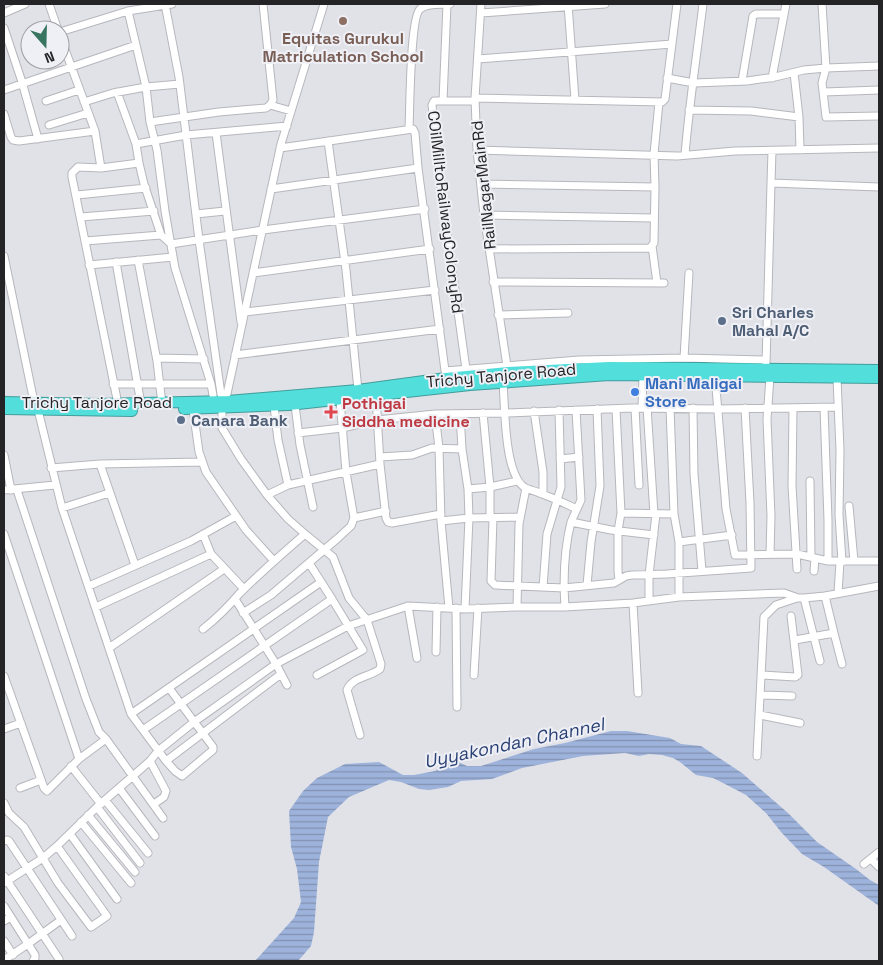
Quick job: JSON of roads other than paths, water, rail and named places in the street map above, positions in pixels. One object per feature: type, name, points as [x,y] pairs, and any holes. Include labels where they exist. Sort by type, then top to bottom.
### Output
[{"type":"highway","name":"Trichy Tanjore Road","points":[[4,400],[36,406],[100,411],[193,409],[221,404],[358,390],[446,375],[609,367],[879,370]]},
{"type":"highway","name":"Trichy Tanjore Road","points":[[4,409],[36,406],[118,404],[295,405],[503,382],[609,374],[715,376],[768,369],[837,378],[879,378]]},
{"type":"street","points":[[4,12],[25,4]]},
{"type":"street","points":[[49,4],[55,20]]},
{"type":"street","points":[[70,29],[128,11],[167,4],[180,84],[221,404],[222,428],[267,494],[288,519],[333,557],[349,598],[367,620],[381,664],[380,669],[375,673],[352,682],[347,690],[360,735]]},
{"type":"street","points":[[150,122],[219,112],[266,108],[270,105],[273,100],[263,4]]},
{"type":"street","points":[[221,404],[242,327],[280,148],[324,4]]},
{"type":"street","points":[[409,128],[412,34],[416,15],[419,10],[426,6],[448,4]]},
{"type":"street","name":"COilMilltoRailwayColonyRd","points":[[448,4],[443,101],[434,101],[432,105],[443,204],[466,369]]},
{"type":"street","name":"RailNagarMainRd","points":[[481,4],[475,100],[477,150],[493,282],[507,366]]},
{"type":"street","points":[[481,13],[568,5],[605,4]]},
{"type":"street","points":[[443,101],[576,100],[662,102],[665,99],[677,4]]},
{"type":"street","points":[[685,155],[703,4]]},
{"type":"street","points":[[772,78],[786,4]]},
{"type":"street","points":[[822,4],[826,68],[822,84],[826,117],[879,116]]},
{"type":"street","points":[[568,5],[576,100]]},
{"type":"street","points":[[128,11],[146,88],[173,257],[211,384],[221,404]]},
{"type":"street","points":[[742,81],[753,16],[756,14],[784,14]]},
{"type":"street","points":[[4,28],[38,139]]},
{"type":"street","points":[[4,90],[22,82],[136,44]]},
{"type":"street","points":[[478,59],[672,44]]},
{"type":"street","points":[[71,66],[95,131],[101,168]]},
{"type":"street","points":[[667,78],[694,83],[742,81],[772,78],[826,68],[879,66]]},
{"type":"street","points":[[794,73],[799,116],[800,150]]},
{"type":"street","points":[[84,102],[117,92],[180,84]]},
{"type":"street","points":[[46,101],[79,90]]},
{"type":"street","points":[[824,92],[879,90]]},
{"type":"street","points":[[117,92],[136,144],[139,163],[161,235],[171,244]]},
{"type":"street","points":[[493,282],[661,283],[652,246],[655,187],[654,154],[659,102]]},
{"type":"street","points":[[270,105],[291,111]]},
{"type":"street","points":[[689,110],[752,110],[799,116]]},
{"type":"street","points":[[49,125],[88,113]]},
{"type":"street","points":[[4,114],[5,123],[14,140],[19,141],[95,131]]},
{"type":"street","points":[[136,144],[186,135],[287,126]]},
{"type":"street","points":[[280,148],[409,128],[413,129],[446,375],[466,369],[579,360],[684,358],[768,369]]},
{"type":"street","points":[[216,133],[242,327]]},
{"type":"street","points":[[328,141],[345,260],[358,390]]},
{"type":"street","points":[[477,150],[685,155],[772,150],[879,148]]},
{"type":"street","points":[[770,554],[771,516],[767,419],[772,150]]},
{"type":"street","points":[[118,404],[72,177],[75,169],[78,167],[101,168],[139,163]]},
{"type":"street","points":[[271,188],[418,168]]},
{"type":"street","points":[[771,182],[879,187]]},
{"type":"street","points":[[481,184],[655,187]]},
{"type":"street","points":[[77,195],[146,188]]},
{"type":"street","points":[[171,244],[425,209]]},
{"type":"street","points":[[80,218],[154,210]]},
{"type":"street","points":[[196,214],[225,211]]},
{"type":"street","points":[[484,215],[654,218]]},
{"type":"street","points":[[85,241],[161,235]]},
{"type":"street","points":[[489,249],[648,249],[652,246]]},
{"type":"street","points":[[253,273],[430,249]]},
{"type":"street","points":[[4,256],[55,485],[131,714],[158,751],[180,776],[184,775],[213,750],[169,688]]},
{"type":"street","points":[[89,265],[173,257]]},
{"type":"street","points":[[138,260],[157,358],[162,404]]},
{"type":"street","points":[[116,262],[141,404]]},
{"type":"street","points":[[684,358],[689,273]]},
{"type":"street","points":[[245,312],[435,290]]},
{"type":"street","points":[[498,315],[568,314]]},
{"type":"street","points":[[235,356],[440,329]]},
{"type":"street","points":[[157,358],[204,359]]},
{"type":"street","points":[[638,484],[643,375]]},
{"type":"street","points":[[715,376],[726,509],[735,555],[797,554],[828,561],[879,561]]},
{"type":"street","points":[[837,378],[841,562],[838,593]]},
{"type":"street","points":[[503,382],[508,447],[517,481],[526,488],[578,509]]},
{"type":"street","points":[[114,384],[211,384]]},
{"type":"street","points":[[376,396],[380,461],[388,522],[441,517],[520,517]]},
{"type":"street","points":[[243,613],[271,595],[351,526],[354,518],[346,472],[340,400]]},
{"type":"street","points":[[295,405],[298,433],[312,508]]},
{"type":"street","points":[[274,406],[278,440],[288,485]]},
{"type":"street","points":[[298,433],[342,428],[377,420],[435,414],[641,408],[837,407]]},
{"type":"street","points":[[641,408],[655,514],[649,575],[650,601]]},
{"type":"street","points":[[670,408],[674,514],[679,542],[679,597]]},
{"type":"street","points":[[693,408],[694,474],[702,571]]},
{"type":"street","points":[[483,413],[490,486],[491,581],[495,585],[564,588],[606,584],[626,576],[751,568],[746,408]]},
{"type":"street","points":[[793,408],[792,486],[797,568]]},
{"type":"street","points":[[824,408],[828,561]]},
{"type":"street","points":[[193,409],[201,462],[206,472],[246,530],[274,561]]},
{"type":"street","points":[[587,585],[590,542],[600,486],[597,409]]},
{"type":"street","points":[[616,409],[621,512],[618,531],[619,580]]},
{"type":"street","points":[[543,587],[547,534],[561,488],[558,410]]},
{"type":"street","points":[[565,607],[565,544],[580,500],[576,410]]},
{"type":"street","points":[[534,411],[543,472],[543,494]]},
{"type":"street","points":[[435,414],[439,448],[441,517],[452,608],[457,707]]},
{"type":"street","points":[[460,414],[462,449],[468,489],[469,518],[465,609]]},
{"type":"street","points":[[267,494],[288,485],[346,472],[428,449],[462,449]]},
{"type":"street","points":[[4,455],[11,490],[99,732],[134,775],[164,818]]},
{"type":"street","points":[[560,459],[579,457]]},
{"type":"street","points":[[51,468],[100,464],[201,462]]},
{"type":"street","points":[[100,464],[135,565]]},
{"type":"street","points":[[468,489],[517,481]]},
{"type":"street","points":[[810,481],[814,571]]},
{"type":"street","points":[[11,490],[55,485]]},
{"type":"street","points":[[517,607],[516,586],[520,517],[526,488]]},
{"type":"street","points":[[62,508],[109,493]]},
{"type":"street","points":[[849,506],[854,561]]},
{"type":"street","points":[[354,518],[386,511]]},
{"type":"street","points":[[621,512],[674,514]]},
{"type":"street","points":[[89,586],[202,534],[236,516]]},
{"type":"street","points":[[571,522],[618,531],[654,535]]},
{"type":"street","points":[[4,534],[79,758]]},
{"type":"street","points":[[202,534],[211,554],[244,590]]},
{"type":"street","points":[[204,629],[220,616],[274,561],[305,534]]},
{"type":"street","points":[[679,542],[732,535]]},
{"type":"street","points":[[96,607],[211,554]]},
{"type":"street","points":[[309,563],[363,650],[316,675]]},
{"type":"street","points":[[109,648],[224,569]]},
{"type":"street","points":[[131,714],[321,582]]},
{"type":"street","points":[[757,756],[764,617],[776,605],[801,598],[825,596],[879,586]]},
{"type":"street","points":[[59,959],[5,880],[27,869],[43,858],[88,815],[150,761],[158,751],[194,722],[276,664],[348,626],[408,606],[465,609],[565,607],[633,603],[679,597],[784,593],[801,598]]},
{"type":"street","points":[[825,596],[842,664]]},
{"type":"street","points":[[801,598],[820,661]]},
{"type":"street","points":[[235,599],[287,685]]},
{"type":"street","points":[[143,730],[332,599]]},
{"type":"street","points":[[633,603],[638,693]]},
{"type":"street","points":[[408,606],[417,658]]},
{"type":"street","points":[[436,652],[437,607]]},
{"type":"street","points":[[474,675],[478,608]]},
{"type":"street","points":[[762,675],[795,677],[798,675],[791,616]]},
{"type":"street","points":[[795,640],[834,633]]},
{"type":"street","points":[[166,761],[281,674]]},
{"type":"street","points":[[4,676],[46,791],[79,758],[106,739]]},
{"type":"street","points":[[761,695],[792,696]]},
{"type":"street","points":[[760,715],[800,723]]},
{"type":"street","points":[[4,729],[21,723]]},
{"type":"street","points":[[150,761],[166,791],[164,797],[154,804]]},
{"type":"street","points":[[71,766],[101,804],[140,863]]},
{"type":"street","points":[[20,788],[41,780]]},
{"type":"street","points":[[119,788],[155,836]]},
{"type":"street","points":[[4,803],[9,813],[24,827],[91,927],[107,916],[57,846]]},
{"type":"street","points":[[101,804],[148,853]]},
{"type":"street","points":[[88,815],[135,872]]},
{"type":"street","points":[[81,822],[131,884]]},
{"type":"street","points":[[70,834],[117,899]]},
{"type":"street","points":[[4,841],[9,841],[72,936]]},
{"type":"street","points":[[864,864],[879,852]]},
{"type":"street","points":[[871,859],[879,867]]},
{"type":"street","points":[[4,906],[35,955],[33,961]]},
{"type":"street","points":[[4,921],[11,917]]},
{"type":"street","points":[[4,960],[60,920]]},
{"type":"street","points":[[4,941],[13,955]]},
{"type":"water","points":[[611,731],[627,731],[670,738],[681,744],[701,746],[742,773],[788,813],[817,842],[879,885],[879,906],[824,867],[802,854],[766,813],[746,795],[725,784],[713,778],[696,775],[680,762],[662,755],[649,754],[639,756],[625,753],[583,756],[522,768],[492,779],[461,781],[448,787],[429,790],[389,780],[349,797],[328,817],[319,862],[314,932],[311,946],[298,961],[255,961],[294,918],[301,902],[297,869],[291,847],[289,811],[303,791],[317,778],[345,764],[379,762],[403,775],[435,771],[454,760],[467,766],[481,766],[534,749]]},
{"type":"place","name":"Equitas Gurukul Matriculation School","points":[[343,21]]},
{"type":"place","name":"Sri Charles Mahal A/C","points":[[722,321]]},
{"type":"place","name":"Mani Maligai Store","points":[[635,392]]},
{"type":"place","name":"Pothigai Siddha medicine","points":[[331,412]]},
{"type":"place","name":"Canara Bank","points":[[181,420]]},
{"type":"water label","name":"Uyyakondan Channel","points":[[514,743]]}]
